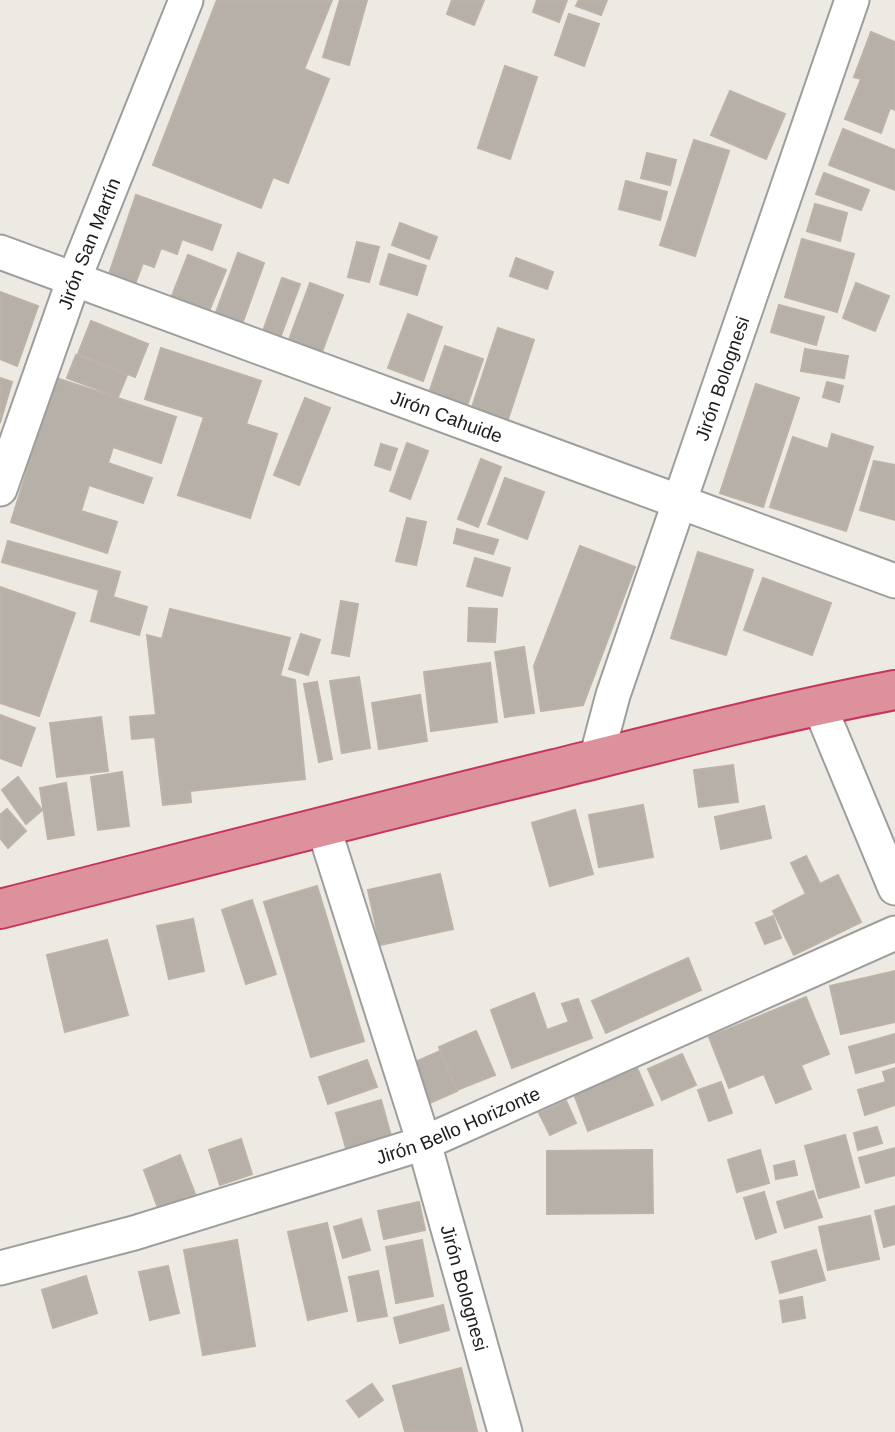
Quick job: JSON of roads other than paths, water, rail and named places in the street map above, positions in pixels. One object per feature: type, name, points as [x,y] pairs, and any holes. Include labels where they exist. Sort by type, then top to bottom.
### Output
[{"type":"highway","points":[[0,909],[596,759],[819,705],[895,690]]},
{"type":"street","name":"Jirón San Martín","points":[[0,489],[74,279],[186,0]]},
{"type":"street","name":"Jirón Bolognesi","points":[[596,759],[613,695],[852,0]]},
{"type":"street","name":"Jirón Cahuide","points":[[0,252],[895,581]]},
{"type":"street","points":[[819,705],[895,888]]},
{"type":"street","name":"Jirón Bolognesi","points":[[323,826],[424,1143],[505,1432]]},
{"type":"street","name":"Jirón Bello Horizonte","points":[[0,1268],[134,1233],[424,1143],[895,933]]}]
